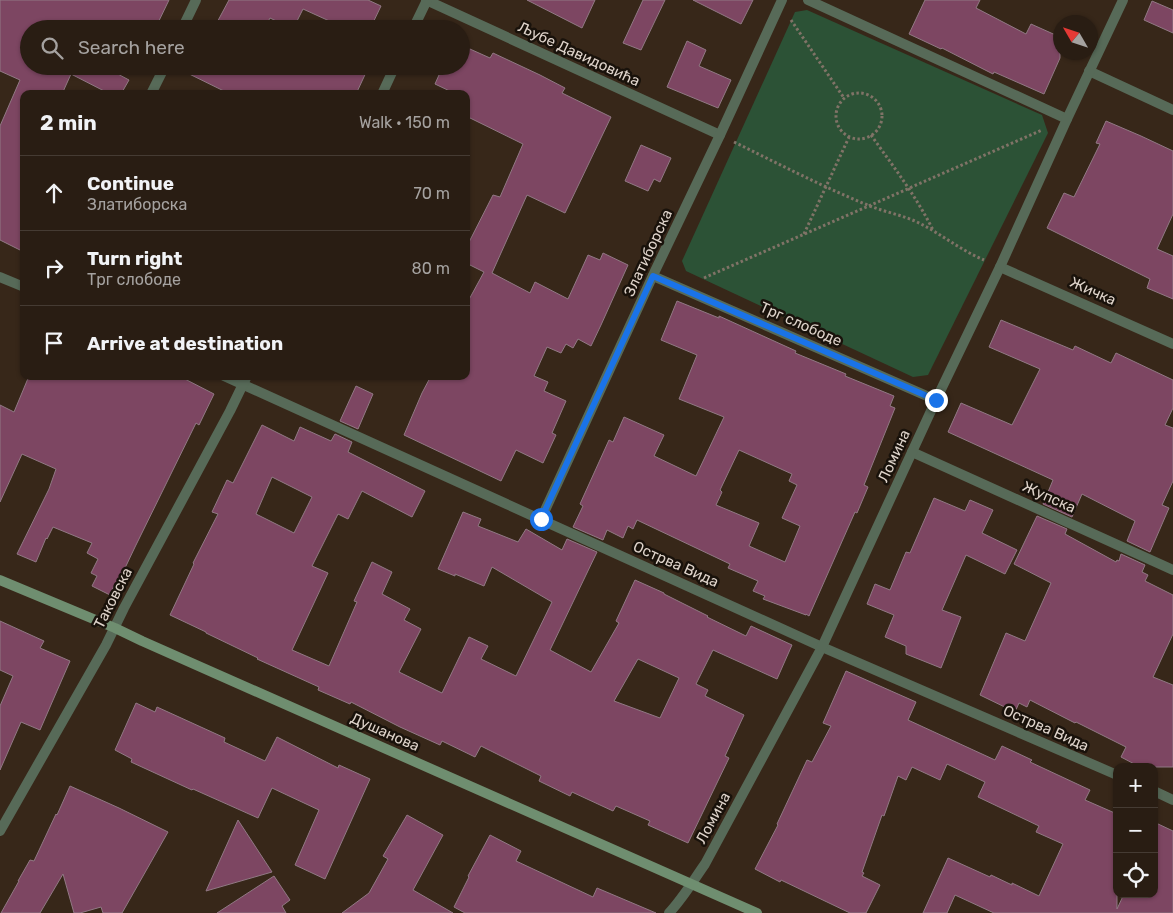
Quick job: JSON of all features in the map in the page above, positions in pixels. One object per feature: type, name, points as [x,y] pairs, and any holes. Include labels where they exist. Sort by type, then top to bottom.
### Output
[{"type":"main road","name":"Душанова","points":[[0,580],[115,628],[757,913]]},
{"type":"street","points":[[186,20],[196,0]]},
{"type":"street","points":[[417,20],[427,0]]},
{"type":"street","name":"Љубе Давидовића","points":[[427,0],[720,135]]},
{"type":"street","points":[[808,0],[1067,119]]},
{"type":"street","name":"Ломина","points":[[669,913],[679,902],[705,864],[822,647],[1123,0]]},
{"type":"street","name":"Златиборска","points":[[541,519],[781,2]]},
{"type":"street","points":[[1089,71],[1173,110]]},
{"type":"street","points":[[154,90],[161,75]]},
{"type":"street","points":[[384,90],[391,75]]},
{"type":"street","name":"Жичка","points":[[1000,267],[1173,344]]},
{"type":"street","name":"Трг слободе","points":[[653,276],[936,400]]},
{"type":"street","points":[[0,277],[20,285]]},
{"type":"street","name":"Острва Вида","points":[[245,381],[822,647],[1113,773]]},
{"type":"street","name":"Таковска","points":[[0,831],[106,645],[245,381]]},
{"type":"street","name":"Жупска","points":[[912,452],[1173,570]]},
{"type":"street","points":[[1158,794],[1173,800]]},
{"type":"path","points":[[781,2],[844,98]]},
{"type":"path","points":[[854,93],[862,93],[875,99],[880,105],[882,112],[880,127],[871,135],[862,139],[849,137],[841,130],[836,116],[837,108],[844,98],[854,93]]},
{"type":"path","points":[[680,288],[1067,119]]},
{"type":"path","points":[[720,135],[870,206],[917,222],[976,257],[1000,267]]},
{"type":"path","points":[[871,135],[909,188],[933,231]]},
{"type":"path","points":[[804,234],[849,137]]},
{"type":"green space","points":[[807,10],[1042,115],[1048,133],[928,375],[913,377],[686,271],[682,261],[795,12]]},
{"type":"building","points":[[0,0],[169,0],[159,20],[20,20],[20,75],[71,75],[64,90],[20,90],[20,250],[0,240],[0,126],[20,80],[0,71]]},
{"type":"building","points":[[229,0],[368,0],[381,6],[374,20],[327,20],[303,9],[298,20],[274,20],[270,18],[269,20],[218,20]]},
{"type":"building","points":[[527,0],[595,0],[582,28]]},
{"type":"building","points":[[643,0],[665,0],[641,50],[623,43]]},
{"type":"building","points":[[693,0],[753,0],[741,24]]},
{"type":"building","points":[[925,0],[980,0],[976,8],[1026,34],[1031,24],[1053,34],[1053,60],[1059,60],[1044,94],[994,72],[993,74],[942,48],[909,34]]},
{"type":"building","points":[[1152,1],[1173,10],[1173,33],[1144,20]]},
{"type":"building","points":[[687,41],[706,50],[699,66],[731,80],[718,108],[667,87]]},
{"type":"building","points":[[470,49],[490,58],[493,53],[565,88],[562,93],[611,117],[565,213],[527,195],[492,273],[530,293],[535,282],[568,299],[588,255],[600,260],[603,253],[628,265],[591,346],[578,339],[573,348],[566,344],[561,353],[547,347],[534,376],[548,382],[544,391],[566,401],[552,433],[556,435],[543,463],[516,450],[501,481],[404,435],[429,380],[470,380],[470,298],[484,272],[470,265],[470,240],[493,195],[500,197],[523,144],[470,118],[470,90],[448,90],[435,84],[439,75],[470,75]]},
{"type":"building","points":[[73,75],[120,75],[129,80],[123,90],[102,90]]},
{"type":"building","points":[[191,75],[365,75],[358,90],[222,90]]},
{"type":"building","points":[[1106,121],[1173,151],[1173,214],[1157,249],[1173,256],[1173,299],[1147,288],[1150,279],[1047,228],[1064,193],[1074,197],[1100,144],[1096,143]]},
{"type":"building","points":[[641,145],[671,158],[660,182],[654,179],[648,191],[625,181]]},
{"type":"building","points":[[677,301],[719,318],[719,316],[796,351],[795,353],[846,374],[845,376],[894,396],[890,406],[895,408],[864,485],[868,487],[809,616],[763,599],[765,596],[753,591],[758,581],[728,568],[730,564],[637,520],[633,529],[628,526],[623,538],[607,530],[603,540],[573,527],[583,506],[580,504],[609,440],[613,442],[624,417],[664,435],[654,456],[696,476],[724,417],[679,399],[697,355],[661,340]],"holes":[[[739,450],[792,474],[789,481],[797,485],[782,518],[800,526],[785,562],[749,546],[759,523],[716,505],[722,492],[720,490]]]},
{"type":"building","points":[[1001,320],[1073,350],[1075,346],[1111,363],[1116,353],[1173,380],[1173,408],[1165,425],[1173,428],[1173,481],[1162,505],[1169,508],[1150,552],[1127,541],[1135,521],[1082,494],[1072,517],[1043,504],[1053,480],[948,432],[961,403],[1012,425],[1040,369],[989,347]]},
{"type":"building","points":[[27,380],[187,380],[214,394],[199,425],[196,423],[125,568],[131,571],[122,590],[114,586],[110,595],[92,586],[97,576],[91,573],[98,559],[87,553],[92,543],[53,527],[36,562],[17,554],[49,489],[56,469],[22,454],[0,502],[0,405],[14,412]]},
{"type":"building","points":[[356,386],[373,394],[358,429],[340,421]]},
{"type":"building","points":[[262,425],[294,441],[300,427],[331,441],[335,434],[352,442],[348,452],[425,491],[412,517],[362,491],[348,519],[338,514],[312,566],[328,573],[292,650],[329,666],[357,602],[354,601],[372,562],[392,572],[382,594],[410,609],[404,620],[421,629],[399,672],[442,693],[469,637],[488,646],[481,659],[516,676],[552,602],[492,567],[484,586],[438,569],[463,512],[481,519],[478,526],[518,542],[526,529],[562,550],[567,539],[597,552],[550,650],[591,672],[619,623],[616,621],[635,580],[746,636],[751,626],[792,645],[777,679],[713,650],[696,684],[708,690],[705,696],[744,715],[725,756],[729,758],[688,843],[648,825],[650,821],[616,806],[613,811],[572,792],[570,796],[539,781],[541,776],[481,746],[475,757],[442,741],[440,745],[351,702],[350,704],[318,690],[319,687],[257,659],[170,615],[193,563],[218,514],[212,512],[227,480],[233,483]],"holes":[[[272,477],[312,497],[294,533],[256,514]],[[638,659],[679,678],[660,718],[614,701]]]},
{"type":"building","points":[[934,498],[965,511],[970,500],[993,510],[982,533],[1017,550],[1005,574],[966,555],[942,610],[961,617],[941,668],[906,654],[906,646],[885,637],[894,615],[867,604],[875,584],[890,590],[906,552],[910,553]]},
{"type":"building","points":[[1037,516],[1067,529],[1065,534],[1116,562],[1117,560],[1119,561],[1121,554],[1145,565],[1142,572],[1148,575],[1145,581],[1173,595],[1173,634],[1153,677],[1173,685],[1173,767],[1158,767],[1158,763],[1132,763],[1121,757],[1126,747],[1030,700],[1027,707],[1019,703],[1015,712],[980,695],[1006,633],[1025,641],[1051,583],[1014,564]]},
{"type":"building","points":[[0,621],[44,641],[40,648],[70,661],[40,730],[21,722],[0,770],[0,706],[13,676],[0,670]]},
{"type":"building","points":[[846,671],[916,702],[908,720],[995,760],[1002,746],[1032,760],[1030,762],[1090,790],[1085,800],[1113,812],[1113,898],[1117,898],[1117,909],[1122,898],[1158,898],[1158,824],[1173,831],[1173,913],[994,913],[955,895],[947,913],[923,913],[948,858],[990,877],[991,875],[1012,885],[1012,883],[1039,896],[1063,844],[1036,832],[1039,826],[978,797],[985,782],[947,764],[940,780],[912,767],[906,780],[898,776],[862,872],[864,873],[862,876],[880,885],[866,913],[850,913],[755,869],[778,825],[807,760],[812,762],[831,726],[823,723]]},
{"type":"building","points":[[136,703],[155,712],[157,707],[225,738],[224,742],[265,761],[277,737],[338,768],[339,765],[370,779],[325,879],[295,865],[319,810],[272,788],[258,818],[131,762],[132,759],[115,750]]},
{"type":"building","points":[[70,786],[168,832],[122,913],[103,913],[101,907],[74,913],[63,874],[40,913],[1,913],[30,860],[34,861]]},
{"type":"building","points":[[407,815],[443,835],[413,890],[453,913],[342,913],[369,893],[388,859],[383,856]]},
{"type":"building","points":[[238,820],[272,872],[206,891]]},
{"type":"building","points":[[490,835],[521,851],[516,861],[593,897],[597,888],[656,913],[465,913],[454,907]]},
{"type":"building","points":[[274,876],[290,900],[282,906],[286,913],[217,913]]},
{"type":"route","points":[[541,519],[653,276],[936,400]]}]
